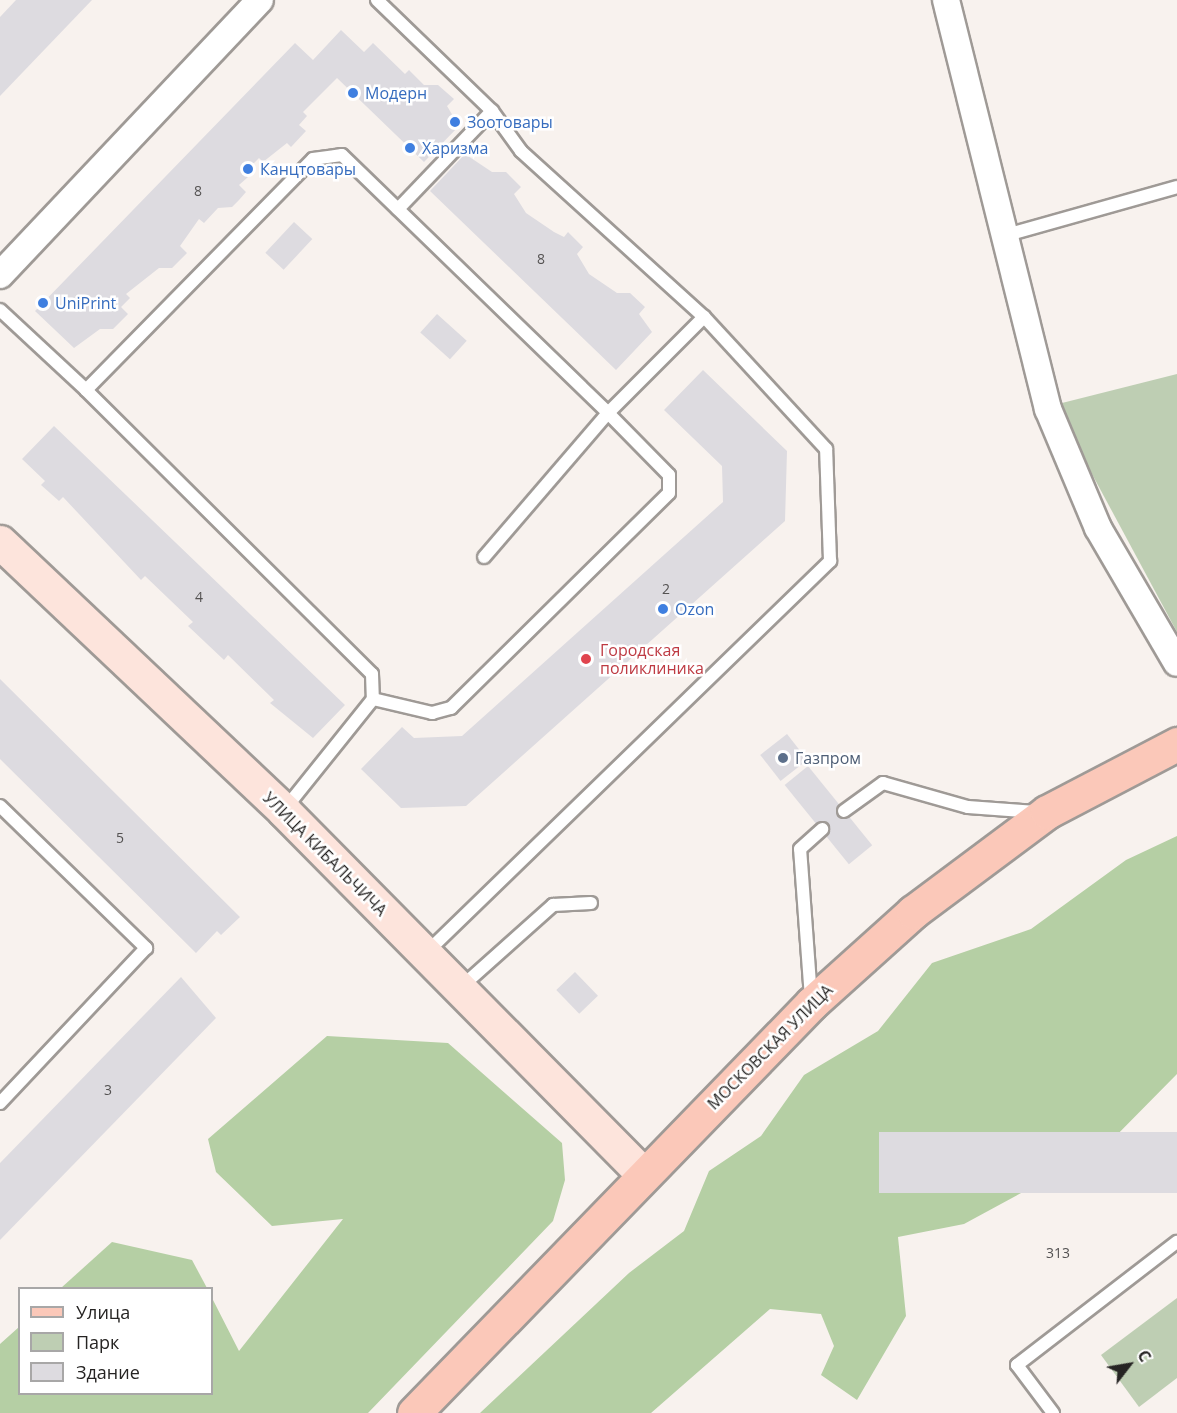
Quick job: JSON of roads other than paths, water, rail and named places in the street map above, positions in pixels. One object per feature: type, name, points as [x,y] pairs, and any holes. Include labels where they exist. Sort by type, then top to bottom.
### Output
[{"type":"main road","name":"МОСКОВСКАЯ УЛИЦА","points":[[414,1413],[642,1174],[812,1004],[913,912],[1047,812],[1177,744]]},
{"type":"street","points":[[0,275],[260,0]]},
{"type":"street","points":[[946,0],[1002,236],[1048,409],[1098,528],[1177,663]]},
{"type":"street","name":"УЛИЦА КИБАЛЬЧИЧА","points":[[0,542],[284,811],[642,1174]]},
{"type":"lane","points":[[377,0],[492,111],[520,151],[704,317],[825,449],[830,561],[425,954]]},
{"type":"lane","points":[[398,209],[492,111]]},
{"type":"lane","points":[[86,390],[313,159],[342,155],[669,475],[669,493],[451,708],[432,713],[373,699]]},
{"type":"lane","points":[[1002,236],[1177,187]]},
{"type":"lane","points":[[0,310],[86,390],[372,674],[373,699],[284,811]]},
{"type":"lane","points":[[484,556],[608,413],[704,317]]},
{"type":"lane","points":[[844,811],[883,783],[968,807],[1047,812]]},
{"type":"lane","points":[[0,806],[146,948],[0,1103]]},
{"type":"lane","points":[[812,1004],[800,849],[822,829]]},
{"type":"lane","points":[[459,989],[553,904],[591,903]]},
{"type":"lane","points":[[1053,1413],[1017,1365],[1177,1242]]},
{"type":"place","name":"Модерн","points":[[353,93]]},
{"type":"place","name":"Зоотовары","points":[[455,122]]},
{"type":"place","name":"Харизма","points":[[410,148]]},
{"type":"place","name":"Канцтовары","points":[[248,169]]},
{"type":"place","name":"UniPrint","points":[[43,303]]},
{"type":"place","name":"Ozon","points":[[663,609]]},
{"type":"place","name":"Городская поликлиника","points":[[586,659]]},
{"type":"place","name":"Газпром","points":[[783,758]]}]
